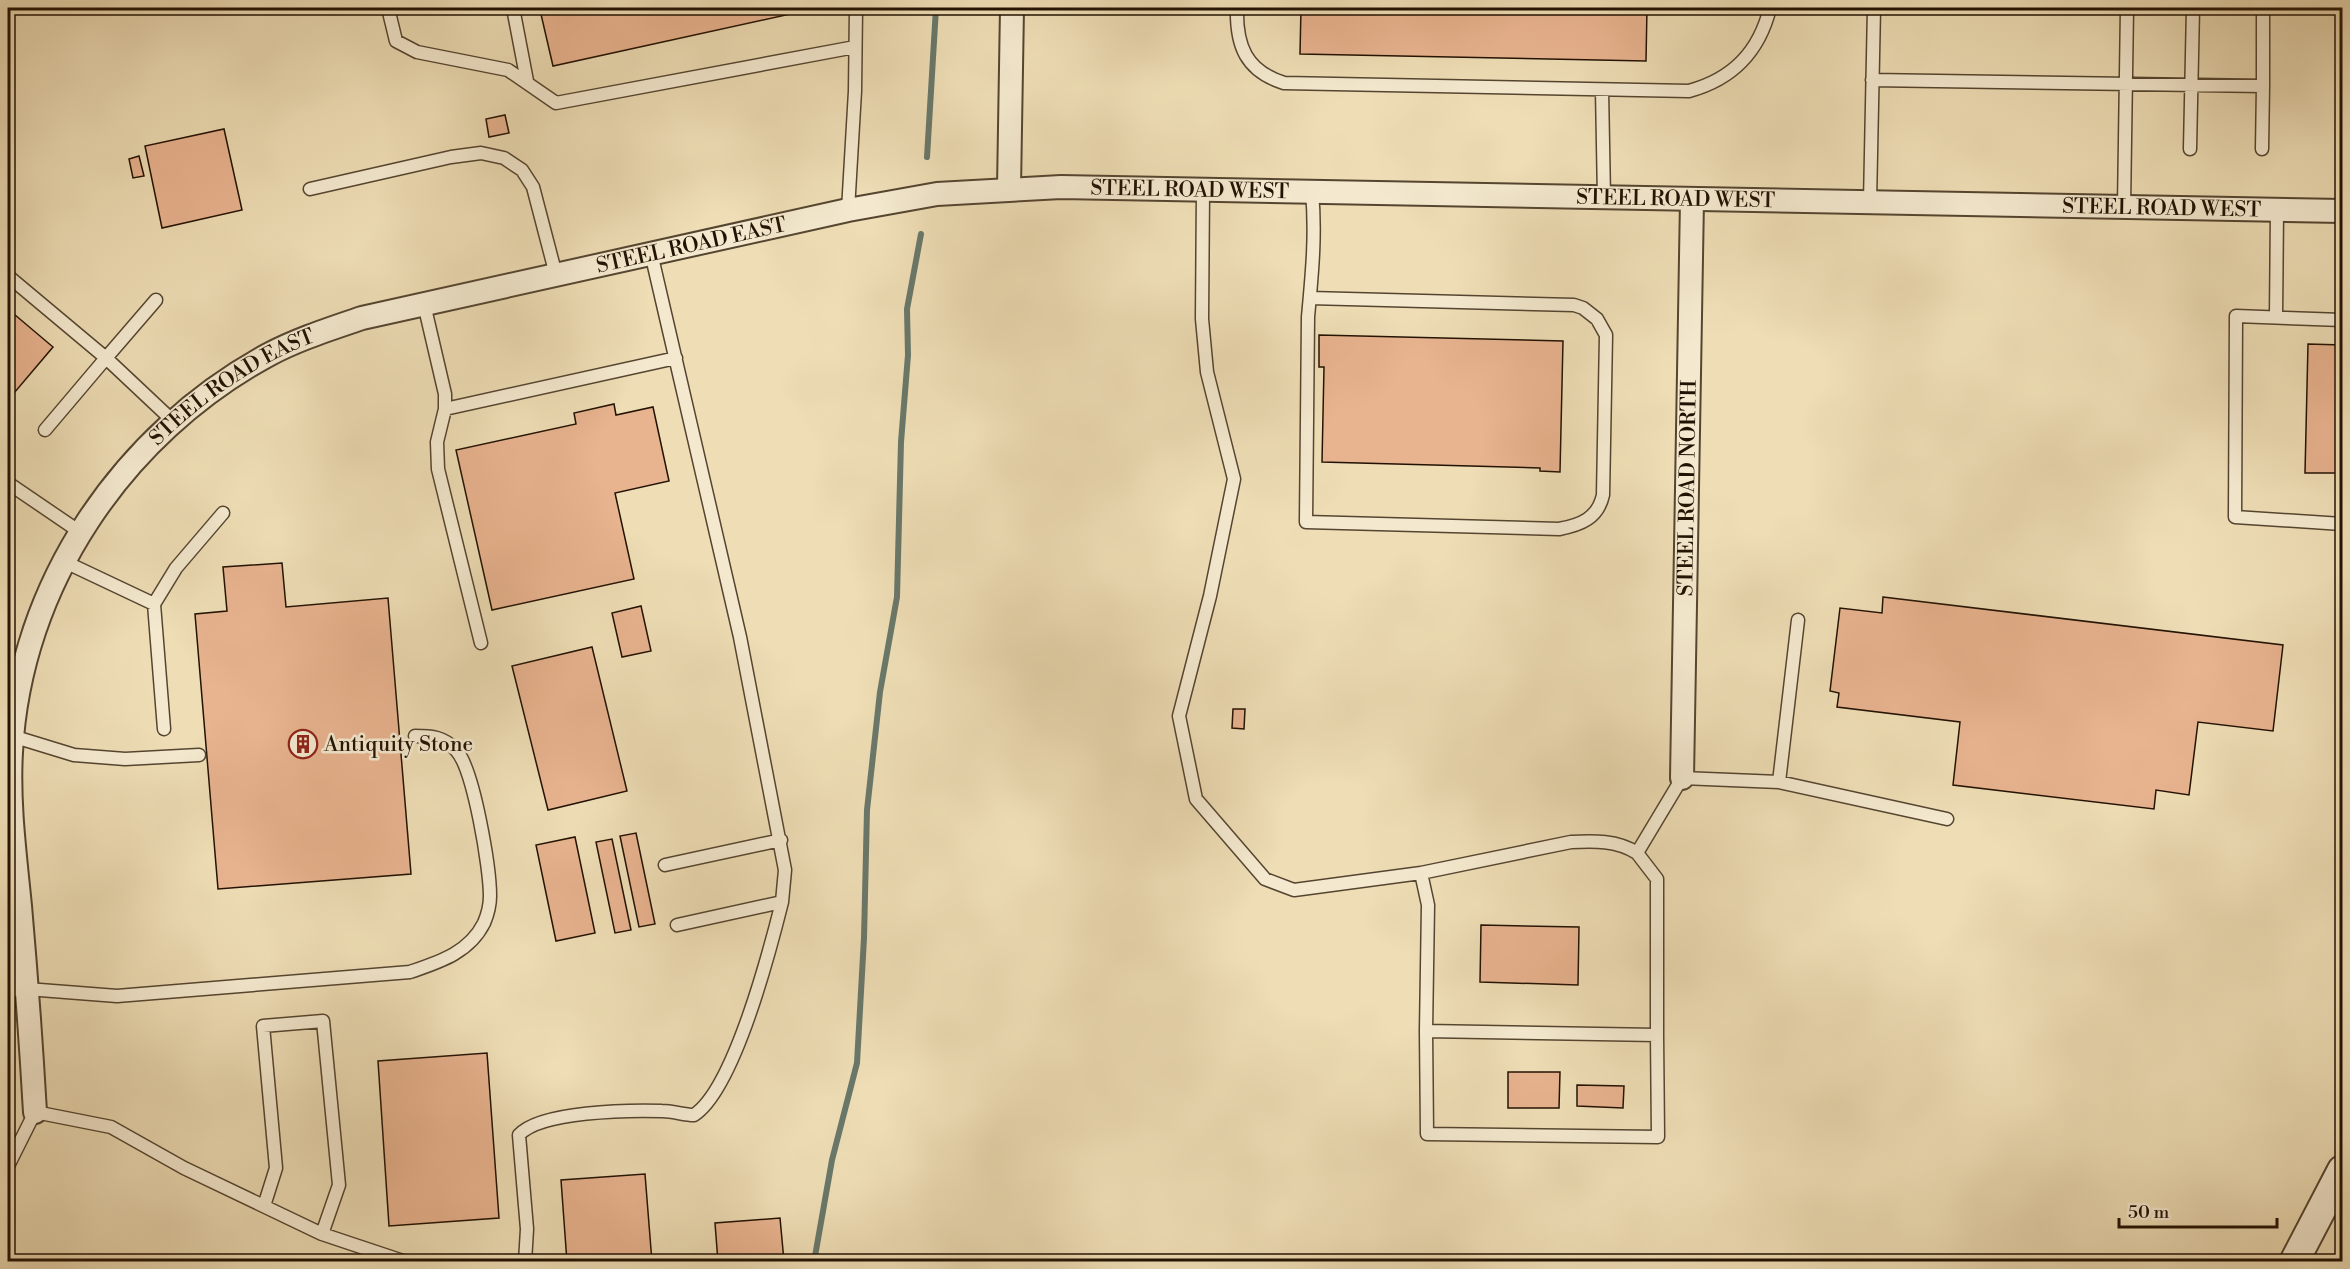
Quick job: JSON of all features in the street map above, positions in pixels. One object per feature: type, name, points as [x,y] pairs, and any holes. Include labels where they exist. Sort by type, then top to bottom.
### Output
[{"type":"street","points":[[1009,188],[1012,8]]},
{"type":"street","name":"STEEL ROAD WEST","points":[[1009,188],[2343,211]]},
{"type":"street","name":"STEEL ROAD EAST","points":[[35,1112],[17,989],[10,826],[13,692],[40,614],[63,561],[118,478],[173,421],[228,378],[270,354],[315,334],[362,318],[848,210],[937,194],[1009,188]]},
{"type":"street","name":"STEEL ROAD NORTH","points":[[1682,778],[1692,200]]},
{"type":"street","points":[[2294,1262],[2343,1170]]},
{"type":"lane","points":[[388,8],[396,41],[417,52],[508,70],[556,103],[855,47]]},
{"type":"lane","points":[[513,8],[527,81]]},
{"type":"lane","points":[[848,210],[856,8]]},
{"type":"lane","points":[[1237,8],[1239,40],[1245,54],[1265,77],[1284,83],[1689,91],[1711,85],[1743,62],[1763,29],[1770,8]]},
{"type":"lane","points":[[1870,202],[1874,8]]},
{"type":"lane","points":[[2124,206],[2127,8]]},
{"type":"lane","points":[[2190,149],[2193,8]]},
{"type":"lane","points":[[2262,149],[2263,8]]},
{"type":"lane","points":[[1872,80],[2263,86]]},
{"type":"lane","points":[[1602,90],[1604,198]]},
{"type":"lane","points":[[310,189],[451,157],[482,153],[504,158],[522,170],[533,187],[556,275]]},
{"type":"lane","points":[[1203,190],[1202,319],[1207,372],[1234,479],[1210,596],[1179,716],[1196,799],[1265,879],[1294,890],[1421,873],[1571,842],[1624,844],[1637,853],[1658,879],[1658,1137],[1427,1134],[1428,905],[1421,873]]},
{"type":"lane","points":[[1310,298],[1574,305],[1592,314],[1606,335],[1603,495],[1596,514],[1587,521],[1559,529],[1306,522],[1310,298],[1316,233],[1312,192]]},
{"type":"lane","points":[[2276,317],[2277,210]]},
{"type":"lane","points":[[525,1262],[527,1229],[519,1135],[525,1128],[538,1123],[587,1114],[665,1111],[694,1115],[704,1109],[719,1085],[761,982],[782,902],[785,870],[781,840],[740,638],[651,253]]},
{"type":"lane","points":[[8,276],[106,358],[173,421]]},
{"type":"lane","points":[[45,430],[156,300]]},
{"type":"lane","points":[[424,304],[445,394],[445,409],[437,442],[438,469],[481,643]]},
{"type":"lane","points":[[2343,320],[2236,316],[2235,517],[2343,524]]},
{"type":"lane","points":[[445,409],[676,358]]},
{"type":"lane","points":[[8,483],[81,532]]},
{"type":"lane","points":[[164,729],[154,604],[176,568],[223,513]]},
{"type":"lane","points":[[63,561],[154,604]]},
{"type":"lane","points":[[1779,782],[1798,620]]},
{"type":"lane","points":[[12,736],[74,755],[125,759],[199,755]]},
{"type":"lane","points":[[17,989],[117,996],[410,972],[446,960],[466,947],[484,923],[490,897],[476,801],[467,771],[457,751],[438,736],[415,736]]},
{"type":"lane","points":[[1637,853],[1682,778],[1779,782],[1947,819]]},
{"type":"lane","points":[[664,865],[781,840]]},
{"type":"lane","points":[[677,925],[782,902]]},
{"type":"lane","points":[[264,1206],[276,1168],[263,1026],[323,1021],[339,1185],[322,1234]]},
{"type":"lane","points":[[1426,1031],[1658,1035]]},
{"type":"lane","points":[[8,1166],[35,1112],[111,1127],[184,1168],[322,1234],[406,1262]]},
{"type":"building","points":[[550,8],[803,8],[804,11],[553,66],[540,10]]},
{"type":"building","points":[[1301,8],[1647,8],[1646,61],[1300,54]]},
{"type":"building","points":[[1906,8],[2085,8],[2084,14]]},
{"type":"building","points":[[505,115],[509,133],[489,137],[486,119]]},
{"type":"building","points":[[224,129],[242,210],[162,228],[145,146]]},
{"type":"building","points":[[139,156],[144,176],[133,178],[129,159]]},
{"type":"building","points":[[8,309],[53,347],[9,399],[8,398]]},
{"type":"building","points":[[1319,335],[1563,341],[1560,472],[1540,471],[1540,468],[1322,462],[1324,367],[1319,367]]},
{"type":"building","points":[[2308,344],[2342,345],[2342,473],[2305,473]]},
{"type":"building","points":[[614,404],[616,415],[653,407],[669,481],[615,493],[634,579],[492,610],[456,450],[576,424],[574,413]]},
{"type":"building","name":"Antiquity Stone","points":[[282,563],[286,607],[388,598],[411,874],[218,889],[195,614],[227,611],[223,567]]},
{"type":"building","points":[[1883,597],[2283,645],[2273,731],[2198,722],[2189,795],[2156,790],[2154,809],[1953,785],[1960,722],[1837,707],[1839,693],[1830,691],[1840,608],[1882,613]]},
{"type":"building","points":[[641,606],[651,651],[622,657],[612,613]]},
{"type":"building","points":[[592,647],[627,791],[548,810],[512,666]]},
{"type":"building","points":[[1233,709],[1245,709],[1244,729],[1232,728]]},
{"type":"building","points":[[636,833],[655,924],[639,927],[620,836]]},
{"type":"building","points":[[575,837],[595,933],[556,941],[536,845]]},
{"type":"building","points":[[612,839],[631,930],[615,933],[596,842]]},
{"type":"building","points":[[1481,925],[1579,927],[1578,985],[1480,982]]},
{"type":"building","points":[[487,1053],[499,1218],[389,1226],[378,1061]]},
{"type":"building","points":[[1508,1072],[1560,1072],[1559,1108],[1508,1108]]},
{"type":"building","points":[[1577,1085],[1624,1086],[1623,1108],[1577,1106]]},
{"type":"building","points":[[645,1174],[652,1262],[567,1262],[561,1180]]},
{"type":"building","points":[[780,1218],[784,1261],[718,1262],[715,1223]]},
{"type":"waterway","points":[[927,157],[936,8]]},
{"type":"waterway","points":[[814,1262],[832,1160],[857,1063],[864,938],[867,810],[880,692],[897,597],[901,442],[908,355],[907,309],[921,234]]},
{"type":"place","name":"Antiquity Stone","points":[[303,744]]}]
